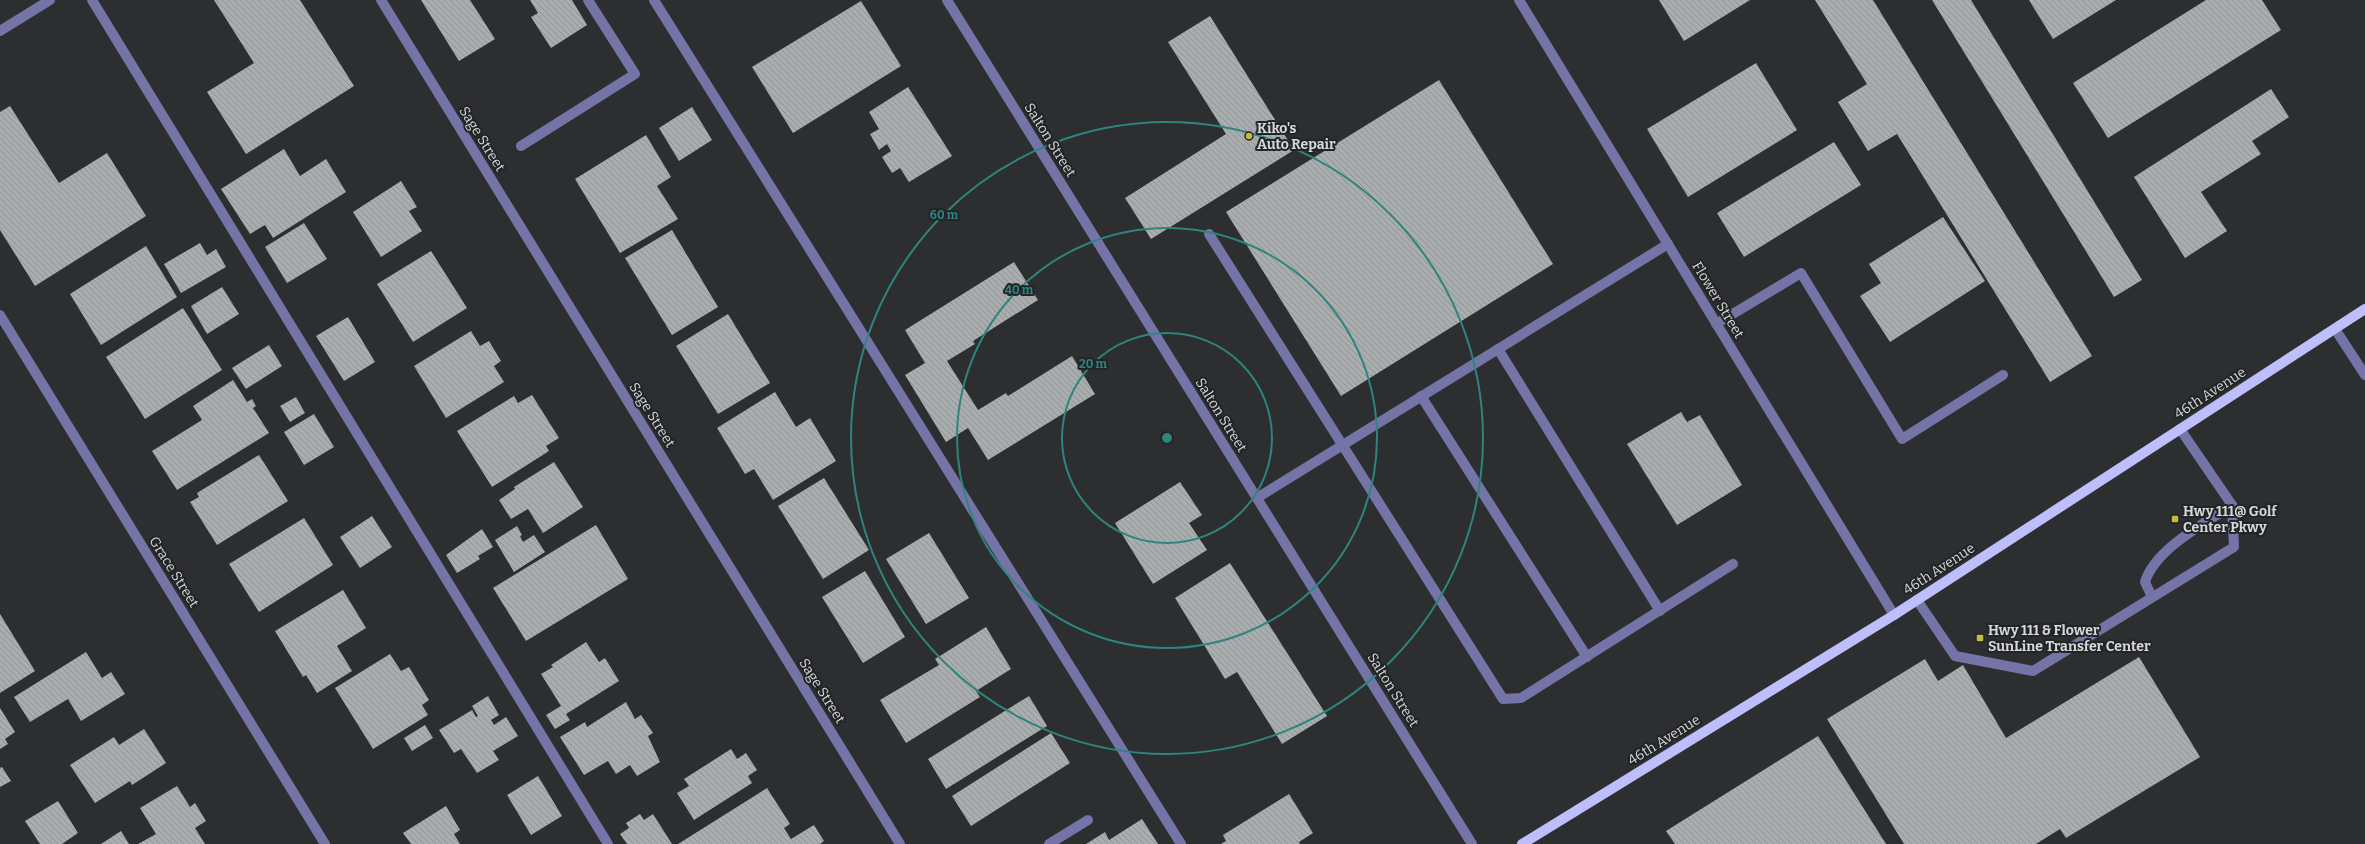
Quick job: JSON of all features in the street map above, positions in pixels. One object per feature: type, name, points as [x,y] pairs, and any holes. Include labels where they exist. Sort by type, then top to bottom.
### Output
[{"type":"main road","name":"46th Avenue","points":[[1522,844],[1894,615],[2365,309]]},
{"type":"street","points":[[0,31],[50,0]]},
{"type":"street","points":[[92,0],[608,844]]},
{"type":"street","name":"Sage Street","points":[[381,0],[900,844]]},
{"type":"street","points":[[521,146],[635,74],[588,0]]},
{"type":"street","points":[[654,0],[1181,844]]},
{"type":"street","name":"Salton Street","points":[[947,0],[1472,844]]},
{"type":"street","name":"Flower Street","points":[[1518,0],[1894,615]]},
{"type":"street","points":[[1209,234],[1344,445],[1503,699],[1521,698],[1733,564]]},
{"type":"street","points":[[1257,498],[1668,244]]},
{"type":"street","points":[[1716,324],[1801,274],[1902,439],[2004,375]]},
{"type":"street","name":"Grace Street","points":[[0,315],[325,844]]},
{"type":"street","points":[[2335,329],[2365,375]]},
{"type":"street","points":[[1498,349],[1660,611]]},
{"type":"street","points":[[1421,396],[1587,657]]},
{"type":"street","points":[[1917,600],[1955,656],[2033,671],[2234,547],[2232,505],[2180,429]]},
{"type":"street","points":[[2152,597],[2145,582],[2148,573],[2172,546],[2232,505]]},
{"type":"street","points":[[1049,844],[1088,820]]},
{"type":"building","points":[[214,0],[300,0],[354,86],[246,154],[207,92],[254,63]]},
{"type":"building","points":[[421,0],[470,0],[495,39],[459,61]]},
{"type":"building","points":[[530,0],[572,0],[587,25],[551,48],[531,17],[538,13]]},
{"type":"building","points":[[1659,0],[1750,0],[1684,41]]},
{"type":"building","points":[[1815,0],[1873,0],[2092,356],[2050,382],[1897,134],[1868,151],[1838,102],[1867,84]]},
{"type":"building","points":[[1932,0],[1971,0],[2142,280],[2114,297]]},
{"type":"building","points":[[2029,0],[2116,0],[2053,39]]},
{"type":"building","points":[[2206,0],[2262,0],[2281,30],[2108,138],[2073,83]]},
{"type":"building","points":[[861,1],[901,66],[793,133],[752,67]]},
{"type":"building","points":[[1210,16],[1294,150],[1151,239],[1125,198],[1226,134],[1168,42]]},
{"type":"building","points":[[1756,63],[1797,130],[1688,197],[1647,129]]},
{"type":"building","points":[[1439,80],[1553,264],[1341,396],[1226,212]]},
{"type":"building","points":[[908,87],[952,156],[909,182],[900,168],[892,173],[882,157],[891,151],[887,144],[879,150],[870,134],[879,129],[869,112]]},
{"type":"building","points":[[2271,89],[2289,117],[2252,141],[2261,154],[2201,192],[2227,231],[2185,258],[2134,177]]},
{"type":"building","points":[[10,106],[59,183],[107,153],[146,216],[35,286],[0,230],[0,112]]},
{"type":"building","points":[[692,107],[712,140],[679,161],[659,128]]},
{"type":"building","points":[[646,135],[671,177],[657,186],[678,219],[620,253],[575,179]]},
{"type":"building","points":[[1834,142],[1861,185],[1744,257],[1717,213]]},
{"type":"building","points":[[284,149],[300,176],[326,159],[346,192],[273,238],[265,225],[250,234],[221,189]]},
{"type":"building","points":[[401,181],[417,207],[409,211],[422,231],[381,257],[353,212]]},
{"type":"building","points":[[1943,217],[1985,281],[1890,342],[1860,296],[1881,283],[1869,264]]},
{"type":"building","points":[[304,223],[327,259],[287,283],[265,247]]},
{"type":"building","points":[[672,230],[718,307],[672,335],[625,258]]},
{"type":"building","points":[[200,243],[207,255],[216,249],[226,267],[181,293],[164,264]]},
{"type":"building","points":[[146,246],[177,297],[101,345],[70,294]]},
{"type":"building","points":[[431,251],[467,308],[413,342],[377,284]]},
{"type":"building","points":[[1014,262],[1038,300],[973,341],[975,344],[947,361],[978,410],[1006,393],[1008,396],[1072,356],[1095,394],[988,460],[968,428],[946,442],[905,375],[925,363],[905,330]]},
{"type":"building","points":[[222,287],[239,314],[207,334],[191,306]]},
{"type":"building","points":[[183,308],[222,370],[145,419],[106,357]]},
{"type":"building","points":[[728,314],[770,383],[718,414],[676,346]]},
{"type":"building","points":[[348,317],[375,362],[344,381],[316,336]]},
{"type":"building","points":[[471,331],[480,346],[489,341],[501,361],[494,366],[504,382],[446,418],[414,366]]},
{"type":"building","points":[[269,345],[282,366],[246,389],[232,368]]},
{"type":"building","points":[[233,380],[247,402],[252,399],[256,406],[253,408],[269,433],[177,490],[152,451],[202,420],[193,406]]},
{"type":"building","points":[[775,392],[796,427],[810,418],[836,461],[773,500],[754,469],[745,474],[717,428]]},
{"type":"building","points":[[532,395],[559,438],[546,446],[549,451],[492,487],[457,431],[514,396],[518,403]]},
{"type":"building","points":[[296,397],[305,413],[290,422],[280,406]]},
{"type":"building","points":[[1681,412],[1687,422],[1700,415],[1742,485],[1677,525],[1627,444]]},
{"type":"building","points":[[314,414],[334,447],[304,465],[284,432]]},
{"type":"building","points":[[259,455],[288,501],[217,545],[190,502],[199,497],[197,493]]},
{"type":"building","points":[[554,462],[583,507],[543,533],[528,509],[511,519],[499,500],[515,489],[514,487]]},
{"type":"building","points":[[824,478],[869,550],[823,579],[778,506]]},
{"type":"building","points":[[1180,482],[1202,515],[1189,523],[1207,550],[1153,584],[1115,523]]},
{"type":"building","points":[[372,516],[392,547],[360,568],[340,537]]},
{"type":"building","points":[[304,518],[333,565],[259,612],[229,564]]},
{"type":"building","points":[[596,525],[628,579],[526,641],[493,588]]},
{"type":"building","points":[[517,526],[522,535],[520,536],[523,542],[534,535],[545,552],[514,572],[495,540]]},
{"type":"building","points":[[482,529],[493,547],[478,556],[480,559],[457,573],[446,555]]},
{"type":"building","points":[[929,533],[969,598],[926,624],[886,559]]},
{"type":"building","points":[[1230,563],[1327,716],[1282,744],[1237,672],[1225,679],[1175,598]]},
{"type":"building","points":[[865,571],[905,637],[863,663],[822,597]]},
{"type":"building","points":[[343,590],[366,628],[337,646],[352,671],[317,693],[306,675],[303,677],[275,631]]},
{"type":"building","points":[[0,614],[35,671],[0,693]]},
{"type":"building","points":[[986,627],[1011,669],[976,691],[980,697],[906,743],[880,700],[939,665],[935,659]]},
{"type":"building","points":[[586,642],[599,662],[605,658],[619,681],[566,714],[570,720],[555,729],[546,715],[561,706],[541,674],[553,667],[551,665]]},
{"type":"building","points":[[86,652],[102,678],[111,672],[125,694],[81,721],[68,699],[30,722],[14,697]]},
{"type":"building","points":[[390,654],[401,671],[409,667],[429,700],[422,705],[428,715],[373,749],[335,688]]},
{"type":"building","points":[[2139,657],[2200,757],[2066,838],[2060,829],[2036,844],[1904,844],[1827,719],[1925,659],[1938,681],[1963,665],[2006,738]]},
{"type":"building","points":[[488,696],[499,715],[491,720],[494,725],[506,717],[518,736],[493,751],[499,760],[477,773],[461,749],[454,753],[439,730],[472,710],[476,717],[478,716],[472,706]]},
{"type":"building","points":[[1029,696],[1047,726],[946,789],[928,759]]},
{"type":"building","points":[[626,702],[635,719],[641,715],[653,733],[648,736],[660,762],[637,776],[630,765],[616,774],[608,761],[584,775],[560,737],[585,722],[587,727]]},
{"type":"building","points":[[0,708],[15,732],[5,739],[8,744],[0,749]]},
{"type":"building","points":[[425,725],[433,738],[412,751],[404,738]]},
{"type":"building","points":[[144,729],[166,763],[132,785],[130,781],[95,803],[70,765],[114,737],[119,745]]},
{"type":"building","points":[[1051,733],[1070,763],[971,826],[952,796]]},
{"type":"building","points":[[1818,736],[1886,844],[1675,844],[1666,831]]},
{"type":"building","points":[[731,749],[737,759],[746,753],[757,770],[748,776],[752,783],[694,820],[677,793],[689,786],[684,779]]},
{"type":"building","points":[[2,767],[11,781],[0,787],[0,768]]},
{"type":"building","points":[[538,776],[562,816],[531,835],[507,795]]},
{"type":"building","points":[[177,786],[190,807],[195,803],[206,821],[195,828],[205,844],[138,844],[156,834],[140,808]]},
{"type":"building","points":[[767,788],[790,824],[784,828],[791,839],[814,825],[824,841],[820,844],[678,844]]},
{"type":"building","points":[[1289,794],[1313,833],[1299,842],[1300,844],[1221,844],[1226,841],[1223,835]]},
{"type":"building","points":[[58,801],[78,833],[62,844],[40,844],[25,821]]},
{"type":"building","points":[[446,806],[460,830],[454,834],[460,844],[411,844],[403,833]]},
{"type":"building","points":[[640,814],[644,820],[653,814],[672,844],[627,844],[620,834],[629,828],[626,823]]},
{"type":"building","points":[[1142,819],[1158,844],[1086,844],[1105,832],[1109,840]]},
{"type":"building","points":[[121,831],[129,844],[101,844]]},
{"type":"place","name":"Kiko's Auto Repair","points":[[1249,136]]},
{"type":"place","name":"Hwy 111@ Golf Center Pkwy","points":[[2175,519]]},
{"type":"place","name":"Hwy 111 & Flower SunLine Transfer Center","points":[[1980,638]]}]
